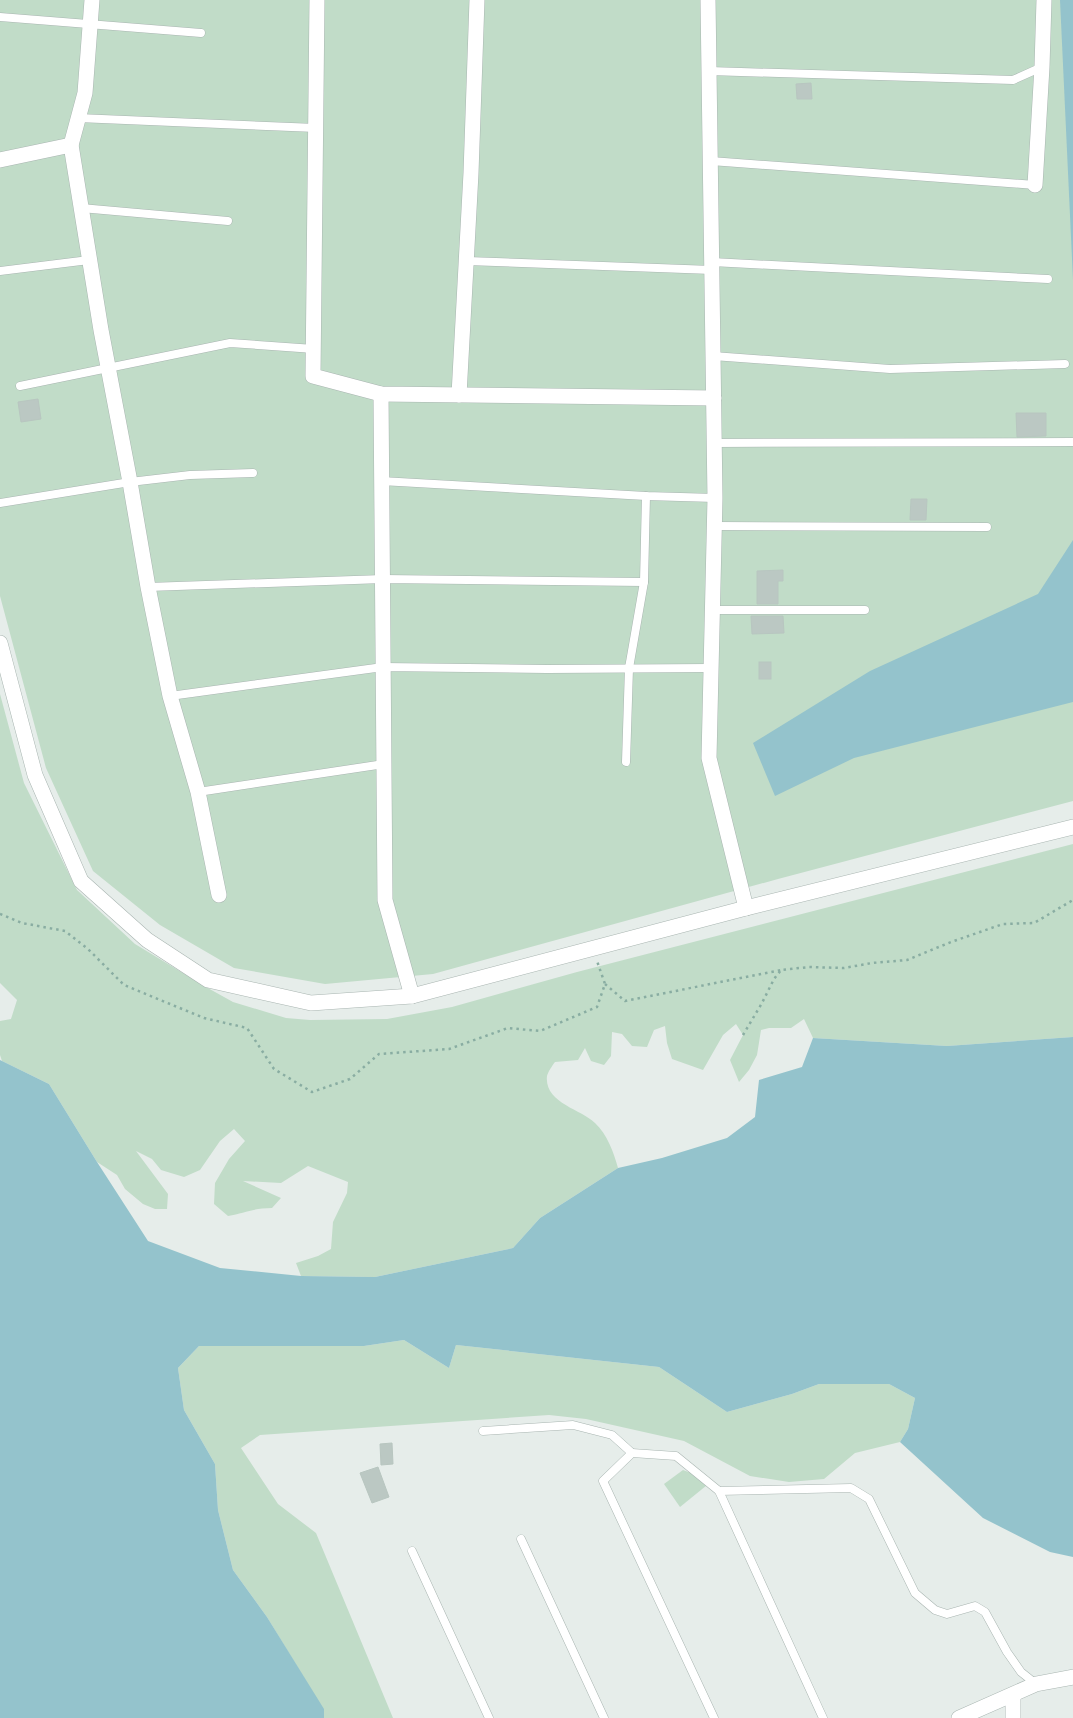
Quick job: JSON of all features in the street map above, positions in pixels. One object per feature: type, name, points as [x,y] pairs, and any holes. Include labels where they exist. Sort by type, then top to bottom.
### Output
[{"type":"street","points":[[92,0],[85,92],[71,145],[148,587],[170,696],[198,792],[219,894]]},
{"type":"street","points":[[317,0],[313,376],[381,394],[714,398]]},
{"type":"street","points":[[460,395],[477,0]]},
{"type":"street","points":[[708,0],[716,498],[709,758],[746,908]]},
{"type":"street","points":[[1035,185],[1044,0]]},
{"type":"street","points":[[0,160],[71,145]]},
{"type":"street","points":[[381,394],[385,900],[412,996]]},
{"type":"street","points":[[0,644],[35,775],[81,881],[147,940],[208,980],[311,1003],[412,996],[746,908],[1073,827]]},
{"type":"street","points":[[959,1718],[1036,1684],[1073,1677]]},
{"type":"street","points":[[1013,1695],[1013,1718]]},
{"type":"lane","points":[[0,16],[201,33]]},
{"type":"lane","points":[[709,70],[1013,80],[1042,67]]},
{"type":"lane","points":[[78,118],[316,128]]},
{"type":"lane","points":[[711,161],[1035,185]]},
{"type":"lane","points":[[81,208],[228,221]]},
{"type":"lane","points":[[0,271],[90,260]]},
{"type":"lane","points":[[467,261],[712,266],[1048,279]]},
{"type":"lane","points":[[20,386],[230,343],[314,349]]},
{"type":"lane","points":[[713,356],[890,369],[1065,364]]},
{"type":"lane","points":[[715,443],[1073,442]]},
{"type":"lane","points":[[0,503],[130,482],[190,475],[253,473]]},
{"type":"lane","points":[[381,481],[646,496],[716,498]]},
{"type":"lane","points":[[626,762],[628,668],[644,582],[646,496]]},
{"type":"lane","points":[[715,526],[987,527]]},
{"type":"lane","points":[[148,587],[382,579],[644,582]]},
{"type":"lane","points":[[713,610],[865,610]]},
{"type":"lane","points":[[170,696],[383,667],[711,668]]},
{"type":"lane","points":[[198,792],[384,764]]},
{"type":"lane","points":[[483,1431],[573,1425],[612,1435],[632,1453],[676,1456],[719,1491],[823,1718]]},
{"type":"lane","points":[[632,1453],[603,1481],[714,1718]]},
{"type":"lane","points":[[719,1491],[851,1488],[869,1498],[915,1593],[935,1610],[947,1614],[975,1606],[985,1612],[1007,1652],[1021,1672],[1036,1684]]},
{"type":"lane","points":[[521,1539],[604,1718]]},
{"type":"lane","points":[[412,1551],[489,1718]]},
{"type":"path","points":[[605,984],[625,1001],[781,970],[809,967],[844,968],[907,960],[1002,924],[1034,923],[1073,900]]},
{"type":"path","points":[[743,1035],[774,979],[781,970]]},
{"type":"green space","points":[[0,0],[1073,0],[1073,801],[778,879],[433,974],[325,984],[234,968],[160,925],[93,871],[46,768],[0,596]]},
{"type":"green space","points":[[0,694],[24,783],[77,890],[135,944],[233,1002],[286,1018],[310,1020],[387,1019],[452,1007],[577,972],[1073,844],[1073,1037],[947,1046],[813,1038],[804,1019],[791,1028],[761,1030],[757,1055],[749,1070],[739,1082],[730,1060],[743,1035],[736,1024],[723,1035],[703,1070],[672,1059],[667,1043],[665,1026],[654,1030],[647,1047],[632,1046],[622,1034],[612,1032],[611,1056],[604,1065],[591,1061],[585,1048],[578,1060],[555,1062],[547,1076],[551,1093],[557,1099],[589,1118],[599,1127],[610,1144],[618,1168],[540,1218],[513,1248],[375,1277],[301,1276],[296,1263],[318,1256],[331,1249],[333,1222],[347,1193],[348,1182],[308,1166],[281,1183],[243,1181],[281,1198],[272,1208],[228,1216],[214,1204],[215,1183],[229,1159],[245,1141],[234,1129],[220,1141],[200,1170],[184,1177],[161,1170],[152,1159],[136,1151],[168,1194],[167,1209],[155,1209],[143,1204],[125,1189],[117,1175],[97,1162],[49,1084],[2,1061],[0,1055],[0,1021],[11,1019],[17,1000],[0,983]]},
{"type":"green space","points":[[404,1340],[449,1368],[456,1345],[659,1367],[727,1412],[792,1394],[819,1384],[889,1384],[915,1398],[908,1429],[900,1442],[855,1453],[824,1479],[789,1482],[750,1476],[684,1441],[586,1419],[549,1415],[260,1435],[241,1448],[278,1504],[316,1533],[393,1718],[324,1718],[323,1709],[267,1617],[233,1570],[218,1510],[215,1464],[184,1410],[178,1368],[199,1346],[364,1346]]},
{"type":"green space","points":[[683,1470],[712,1481],[680,1507],[664,1484]]},
{"type":"water","points":[[1060,0],[1073,0],[1073,280]]},
{"type":"water","points":[[1073,540],[1073,702],[854,758],[775,796],[753,743],[870,671],[1038,594]]},
{"type":"water","points":[[1073,1037],[1073,1557],[1050,1552],[983,1518],[900,1442],[908,1429],[915,1398],[889,1384],[819,1384],[792,1394],[727,1412],[659,1367],[456,1345],[449,1368],[404,1340],[364,1346],[199,1346],[178,1368],[184,1410],[215,1464],[218,1510],[233,1570],[267,1617],[324,1709],[324,1718],[0,1718],[0,1060],[49,1084],[148,1241],[220,1268],[301,1276],[375,1277],[513,1248],[540,1218],[618,1168],[662,1158],[727,1138],[755,1117],[759,1080],[802,1067],[813,1038],[947,1046]]},
{"type":"building","points":[[811,83],[812,99],[797,99],[796,84]]},
{"type":"building","points":[[38,399],[41,419],[21,422],[18,402]]},
{"type":"building","points":[[1016,413],[1046,413],[1046,436],[1017,437]]},
{"type":"building","points":[[911,499],[927,499],[926,520],[910,520]]},
{"type":"building","points":[[783,570],[783,581],[778,581],[778,604],[757,604],[757,571]]},
{"type":"building","points":[[751,616],[783,616],[784,633],[752,634]]},
{"type":"building","points":[[759,662],[771,662],[771,679],[759,679]]},
{"type":"building","points":[[392,1443],[393,1464],[381,1465],[380,1444]]},
{"type":"building","points":[[378,1467],[389,1497],[372,1503],[360,1473]]}]
